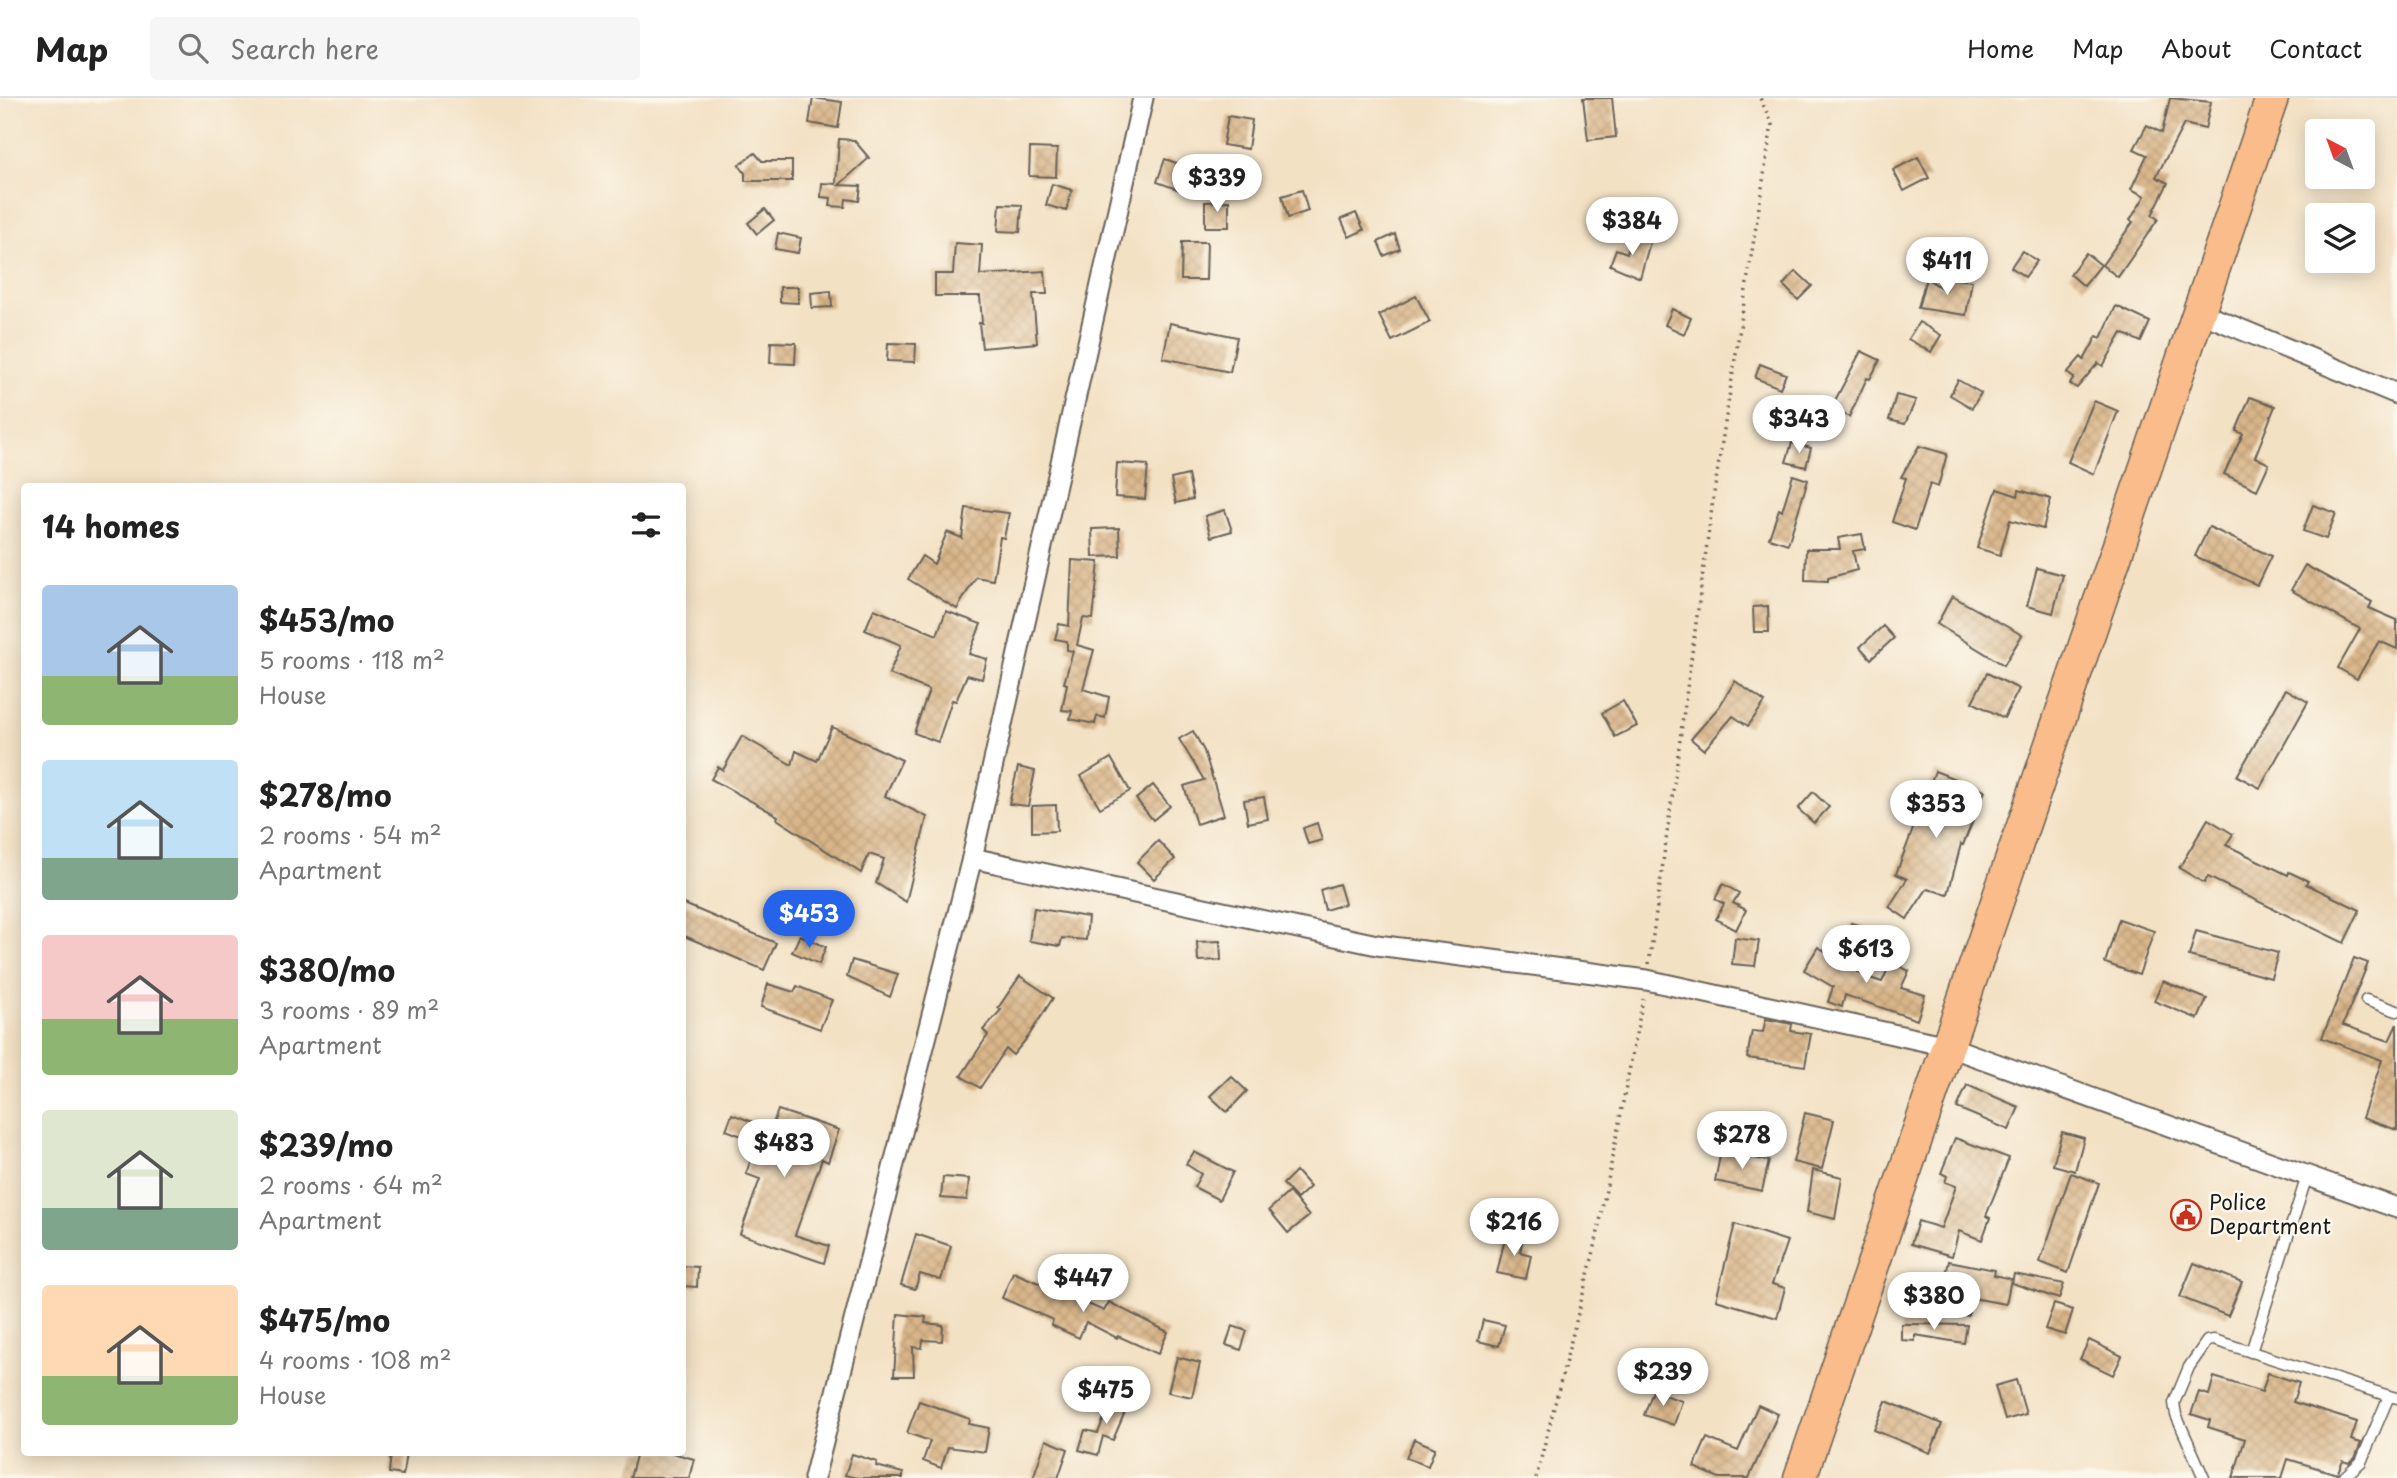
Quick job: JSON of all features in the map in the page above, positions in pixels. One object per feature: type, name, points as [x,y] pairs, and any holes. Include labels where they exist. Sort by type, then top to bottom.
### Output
[{"type":"highway","points":[[1800,1478],[2272,98]]},
{"type":"street","points":[[814,1478],[972,858],[1143,98]]},
{"type":"street","points":[[2199,312],[2397,394]]},
{"type":"street","points":[[972,858],[1377,945],[1647,979],[1947,1046],[2397,1208]]},
{"type":"lane","points":[[2366,1000],[2397,1011]]},
{"type":"lane","points":[[2251,1352],[2307,1175]]},
{"type":"lane","points":[[2204,1478],[2176,1415],[2174,1403],[2189,1367],[2207,1341],[2214,1340],[2393,1397],[2361,1462],[2343,1478]]},
{"type":"path","points":[[1536,1478],[1595,1247],[1647,979],[1714,494],[1772,124],[1760,98]]},
{"type":"building","points":[[813,98],[842,102],[838,128],[809,123]]},
{"type":"building","points":[[1583,98],[1612,98],[1616,137],[1588,140]]},
{"type":"building","points":[[2170,98],[2211,102],[2205,129],[2184,124],[2156,177],[2168,183],[2152,215],[2158,219],[2118,277],[2102,265],[2133,222],[2130,220],[2145,196],[2131,189],[2147,155],[2134,149],[2147,125],[2162,133]]},
{"type":"building","points":[[1228,116],[1252,120],[1248,149],[1223,145]]},
{"type":"building","points":[[839,139],[854,140],[869,158],[839,185],[861,186],[859,201],[846,199],[845,207],[830,206],[831,198],[821,197],[822,183],[836,184]]},
{"type":"building","points":[[1030,148],[1057,149],[1056,177],[1029,176]]},
{"type":"building","points":[[755,153],[762,161],[792,161],[792,181],[745,181],[745,173],[739,165]]},
{"type":"building","points":[[1918,157],[1929,178],[1904,191],[1893,170]]},
{"type":"building","points":[[1165,159],[1191,168],[1182,191],[1157,182]]},
{"type":"building","points":[[1052,184],[1072,190],[1066,211],[1046,205]]},
{"type":"building","points":[[1302,190],[1308,211],[1288,218],[1282,196]]},
{"type":"building","points":[[1229,201],[1229,227],[1205,227],[1205,202]]},
{"type":"building","points":[[1000,204],[1022,205],[1020,232],[998,231]]},
{"type":"building","points":[[765,209],[774,220],[757,234],[748,223]]},
{"type":"building","points":[[1356,213],[1364,230],[1349,237],[1341,219]]},
{"type":"building","points":[[778,233],[801,238],[798,253],[775,249]]},
{"type":"building","points":[[1395,234],[1400,249],[1384,256],[1378,242]]},
{"type":"building","points":[[1634,236],[1650,242],[1640,278],[1610,265],[1616,249],[1627,253]]},
{"type":"building","points":[[1182,242],[1207,242],[1206,280],[1181,280]]},
{"type":"building","points":[[955,243],[982,245],[980,275],[1045,271],[1047,294],[1033,294],[1037,343],[982,348],[980,296],[935,296],[935,274],[953,274]]},
{"type":"building","points":[[2022,251],[2037,261],[2025,277],[2011,267]]},
{"type":"building","points":[[2086,253],[2101,265],[2084,286],[2070,274]]},
{"type":"building","points":[[1796,271],[1812,286],[1798,300],[1783,285]]},
{"type":"building","points":[[1926,278],[1945,290],[1947,278],[1972,281],[1966,315],[1918,308]]},
{"type":"building","points":[[780,287],[798,287],[798,303],[780,302]]},
{"type":"building","points":[[831,291],[832,307],[812,308],[811,293]]},
{"type":"building","points":[[1416,296],[1430,322],[1392,341],[1379,315]]},
{"type":"building","points":[[2116,306],[2150,322],[2141,342],[2122,333],[2103,366],[2098,363],[2077,388],[2070,384],[2074,378],[2067,373],[2081,357],[2084,360],[2097,336],[2101,338]]},
{"type":"building","points":[[1672,309],[1691,318],[1684,334],[1665,325]]},
{"type":"building","points":[[1919,322],[1941,335],[1931,352],[1908,339]]},
{"type":"building","points":[[1170,323],[1237,337],[1230,372],[1163,358]]},
{"type":"building","points":[[771,342],[796,343],[795,364],[770,363]]},
{"type":"building","points":[[888,343],[916,344],[915,362],[887,361]]},
{"type":"building","points":[[1861,351],[1880,360],[1870,379],[1867,378],[1849,417],[1831,408]]},
{"type":"building","points":[[1760,364],[1786,374],[1780,388],[1755,378]]},
{"type":"building","points":[[1958,380],[1981,393],[1972,408],[1950,395]]},
{"type":"building","points":[[1896,395],[1916,400],[1905,424],[1889,420]]},
{"type":"building","points":[[2250,397],[2275,406],[2255,457],[2269,464],[2257,490],[2224,474],[2243,434],[2236,431]]},
{"type":"building","points":[[2094,401],[2118,411],[2094,474],[2068,462]]},
{"type":"building","points":[[1792,443],[1811,448],[1806,467],[1786,462]]},
{"type":"building","points":[[1919,446],[1947,454],[1938,487],[1930,484],[1915,530],[1892,522],[1906,478],[1901,477]]},
{"type":"building","points":[[1117,463],[1148,465],[1145,499],[1115,497]]},
{"type":"building","points":[[1188,475],[1193,499],[1176,503],[1171,479]]},
{"type":"building","points":[[1793,475],[1808,480],[1788,544],[1769,538],[1779,509],[1782,511]]},
{"type":"building","points":[[1997,489],[2018,496],[2019,490],[2051,499],[2043,529],[2010,520],[2000,555],[1977,548]]},
{"type":"building","points":[[2313,505],[2336,513],[2326,539],[2303,531]]},
{"type":"building","points":[[966,508],[1009,513],[1004,538],[1000,537],[993,580],[976,577],[957,609],[908,579],[922,556],[934,564],[947,532],[962,538]]},
{"type":"building","points":[[1225,510],[1232,531],[1211,537],[1205,516]]},
{"type":"building","points":[[2209,527],[2271,556],[2257,585],[2195,556]]},
{"type":"building","points":[[1119,528],[1120,556],[1093,557],[1092,529]]},
{"type":"building","points":[[1862,534],[1865,549],[1853,551],[1857,570],[1828,578],[1828,581],[1805,580],[1806,549],[1840,549],[1838,538]]},
{"type":"building","points":[[1072,560],[1099,562],[1093,619],[1083,618],[1077,645],[1094,650],[1083,689],[1109,697],[1105,718],[1097,716],[1095,724],[1070,719],[1072,711],[1062,710],[1067,684],[1064,683],[1073,651],[1067,650],[1067,641],[1055,639],[1059,624],[1069,626]]},
{"type":"building","points":[[2305,565],[2372,602],[2369,608],[2397,620],[2397,649],[2379,641],[2357,679],[2338,668],[2360,629],[2291,590]]},
{"type":"building","points":[[2037,568],[2063,575],[2053,613],[2027,606]]},
{"type":"building","points":[[1952,596],[2022,635],[2004,665],[1937,624]]},
{"type":"building","points":[[1768,606],[1769,632],[1754,632],[1753,607]]},
{"type":"building","points":[[874,609],[937,635],[946,611],[981,624],[969,654],[987,659],[982,679],[967,675],[956,701],[952,700],[938,742],[914,733],[929,690],[889,674],[901,645],[865,630]]},
{"type":"building","points":[[1883,626],[1894,638],[1871,659],[1860,647]]},
{"type":"building","points":[[1987,673],[2019,689],[2004,718],[1972,702]]},
{"type":"building","points":[[1735,681],[1765,702],[1748,726],[1733,716],[1704,750],[1691,739],[1719,707]]},
{"type":"building","points":[[2286,689],[2308,702],[2260,788],[2237,776]]},
{"type":"building","points":[[1623,701],[1637,726],[1615,737],[1602,713]]},
{"type":"building","points":[[832,727],[902,760],[885,796],[927,817],[906,902],[876,883],[884,859],[869,854],[861,873],[777,819],[778,816],[711,779],[718,767],[723,770],[742,736],[792,765],[796,751],[817,761]]},
{"type":"building","points":[[1193,731],[1204,751],[1224,815],[1196,824],[1184,786],[1204,780],[1179,739]]},
{"type":"building","points":[[1111,758],[1130,791],[1100,808],[1081,776]]},
{"type":"building","points":[[1018,767],[1035,771],[1028,806],[1009,804]]},
{"type":"building","points":[[1935,771],[1985,791],[1963,845],[1961,844],[1948,894],[1927,889],[1907,919],[1889,907],[1907,879],[1896,874]]},
{"type":"building","points":[[1153,785],[1170,806],[1153,820],[1136,799]]},
{"type":"building","points":[[1813,792],[1829,807],[1814,823],[1798,809]]},
{"type":"building","points":[[1264,797],[1268,819],[1248,823],[1244,800]]},
{"type":"building","points":[[1056,805],[1057,831],[1032,832],[1032,806]]},
{"type":"building","points":[[2208,819],[2233,834],[2226,845],[2288,875],[2289,872],[2308,881],[2306,884],[2360,910],[2344,943],[2208,877],[2204,883],[2179,868]]},
{"type":"building","points":[[1317,823],[1322,840],[1308,844],[1303,828]]},
{"type":"building","points":[[1158,841],[1175,859],[1154,879],[1137,862]]},
{"type":"building","points":[[1339,884],[1345,904],[1325,910],[1320,890]]},
{"type":"building","points":[[1723,884],[1739,893],[1733,903],[1746,910],[1736,930],[1716,919],[1724,904],[1715,899]]},
{"type":"building","points":[[686,905],[776,943],[764,970],[686,937]]},
{"type":"building","points":[[1034,908],[1088,917],[1086,940],[1062,938],[1060,946],[1029,941]]},
{"type":"building","points":[[2119,919],[2154,931],[2139,975],[2105,963]]},
{"type":"building","points":[[1851,923],[1885,933],[1881,950],[1846,940]]},
{"type":"building","points":[[2196,931],[2278,953],[2271,978],[2189,956]]},
{"type":"building","points":[[800,935],[826,947],[819,964],[792,952]]},
{"type":"building","points":[[1735,938],[1759,941],[1755,966],[1732,964]]},
{"type":"building","points":[[1220,941],[1221,960],[1198,961],[1197,942]]},
{"type":"building","points":[[1818,947],[1867,977],[1882,982],[1891,962],[1909,971],[1901,988],[1925,995],[1917,1020],[1845,995],[1842,1007],[1828,1002],[1833,987],[1804,970]]},
{"type":"building","points":[[2354,958],[2368,963],[2343,1025],[2389,1041],[2397,1024],[2397,1130],[2362,1118],[2382,1060],[2322,1038]]},
{"type":"building","points":[[852,960],[898,974],[890,997],[847,977]]},
{"type":"building","points":[[1020,976],[1053,998],[1028,1037],[1013,1055],[1006,1049],[980,1088],[961,1076],[988,1035],[983,1030],[1001,1010],[998,1008]]},
{"type":"building","points":[[2163,981],[2207,999],[2198,1019],[2154,1001]]},
{"type":"building","points":[[768,984],[794,992],[797,986],[832,1000],[820,1029],[761,1007]]},
{"type":"building","points":[[1766,1019],[1792,1024],[1791,1031],[1811,1034],[1805,1066],[1747,1058],[1752,1031],[1763,1032]]},
{"type":"building","points":[[1231,1076],[1247,1091],[1227,1112],[1210,1096]]},
{"type":"building","points":[[1967,1085],[2019,1107],[2009,1130],[1957,1108]]},
{"type":"building","points":[[778,1110],[839,1130],[828,1162],[822,1159],[795,1235],[829,1246],[824,1263],[740,1234],[760,1179],[746,1174],[757,1142],[726,1130],[732,1114],[771,1129]]},
{"type":"building","points":[[1805,1113],[1834,1120],[1822,1169],[1793,1162]]},
{"type":"building","points":[[2062,1132],[2084,1138],[2075,1171],[2053,1165]]},
{"type":"building","points":[[1955,1138],[2009,1158],[1986,1216],[1990,1218],[1982,1240],[1959,1231],[1952,1256],[1911,1244],[1918,1221],[1941,1228],[1956,1186],[1945,1182],[1947,1176],[1941,1173]]},
{"type":"building","points":[[1721,1151],[1769,1161],[1762,1191],[1715,1181]]},
{"type":"building","points":[[1194,1152],[1233,1172],[1219,1200],[1194,1187],[1201,1174],[1186,1164]]},
{"type":"building","points":[[1813,1170],[1842,1177],[1835,1219],[1807,1212]]},
{"type":"building","points":[[1296,1171],[1310,1187],[1297,1199],[1283,1184]]},
{"type":"building","points":[[2071,1173],[2099,1183],[2068,1273],[2040,1262]]},
{"type":"building","points":[[943,1177],[969,1179],[967,1200],[941,1198]]},
{"type":"building","points":[[1289,1192],[1309,1216],[1288,1233],[1269,1210]]},
{"type":"building","points":[[1735,1224],[1787,1241],[1772,1284],[1785,1288],[1777,1318],[1716,1300]]},
{"type":"building","points":[[916,1234],[951,1246],[941,1280],[920,1274],[915,1289],[901,1285]]},
{"type":"building","points":[[1506,1234],[1523,1238],[1520,1252],[1531,1255],[1526,1279],[1497,1273]]},
{"type":"building","points":[[1949,1261],[1995,1270],[1994,1275],[2011,1279],[2006,1304],[1972,1298],[1968,1316],[1939,1307]]},
{"type":"building","points":[[2194,1263],[2242,1282],[2228,1316],[2180,1297]]},
{"type":"building","points":[[686,1266],[698,1267],[697,1287],[686,1286]]},
{"type":"building","points":[[1013,1272],[1104,1311],[1109,1302],[1168,1332],[1158,1354],[1086,1322],[1079,1338],[1051,1325],[1053,1320],[1002,1298]]},
{"type":"building","points":[[2014,1274],[2064,1284],[2059,1299],[2012,1283]]},
{"type":"building","points":[[2054,1304],[2073,1310],[2065,1335],[2045,1329]]},
{"type":"building","points":[[898,1314],[926,1317],[925,1323],[943,1325],[942,1341],[923,1340],[922,1348],[913,1347],[914,1376],[894,1376]]},
{"type":"building","points":[[1483,1320],[1505,1325],[1499,1346],[1478,1341]]},
{"type":"building","points":[[1901,1324],[1967,1325],[1964,1343],[1915,1335],[1915,1341],[1901,1340]]},
{"type":"building","points":[[1232,1326],[1247,1331],[1241,1350],[1226,1345]]},
{"type":"building","points":[[2089,1340],[2122,1356],[2113,1375],[2080,1359]]},
{"type":"building","points":[[1177,1357],[1200,1363],[1192,1397],[1168,1392]]},
{"type":"building","points":[[2268,1373],[2299,1383],[2293,1402],[2357,1422],[2351,1440],[2361,1443],[2355,1458],[2349,1463],[2343,1461],[2337,1474],[2288,1459],[2282,1478],[2233,1478],[2245,1439],[2208,1427],[2210,1420],[2191,1414],[2199,1392],[2209,1395],[2214,1377],[2262,1392]]},
{"type":"building","points":[[2016,1380],[2026,1414],[2005,1420],[1995,1386]]},
{"type":"building","points":[[1653,1391],[1682,1401],[1674,1425],[1644,1415]]},
{"type":"building","points":[[1114,1394],[1130,1400],[1113,1440],[1103,1436],[1098,1455],[1079,1450],[1085,1430],[1098,1433]]},
{"type":"building","points":[[919,1401],[970,1419],[969,1424],[989,1428],[985,1452],[948,1447],[941,1468],[923,1461],[930,1441],[907,1433]]},
{"type":"building","points":[[1886,1401],[1942,1424],[1930,1453],[1874,1430]]},
{"type":"building","points":[[1758,1405],[1778,1414],[1749,1478],[1719,1478],[1694,1467],[1707,1438],[1738,1451]]},
{"type":"building","points":[[1414,1439],[1435,1448],[1428,1466],[1406,1458]]},
{"type":"building","points":[[1046,1440],[1068,1449],[1058,1478],[1033,1478]]},
{"type":"building","points":[[852,1454],[877,1462],[876,1466],[903,1473],[903,1478],[856,1478],[845,1475]]},
{"type":"building","points":[[391,1456],[405,1456],[403,1475],[389,1473]]},
{"type":"building","points":[[636,1456],[683,1456],[694,1459],[689,1478],[630,1478]]},
{"type":"place","name":"Police Department","points":[[2186,1215]]}]
